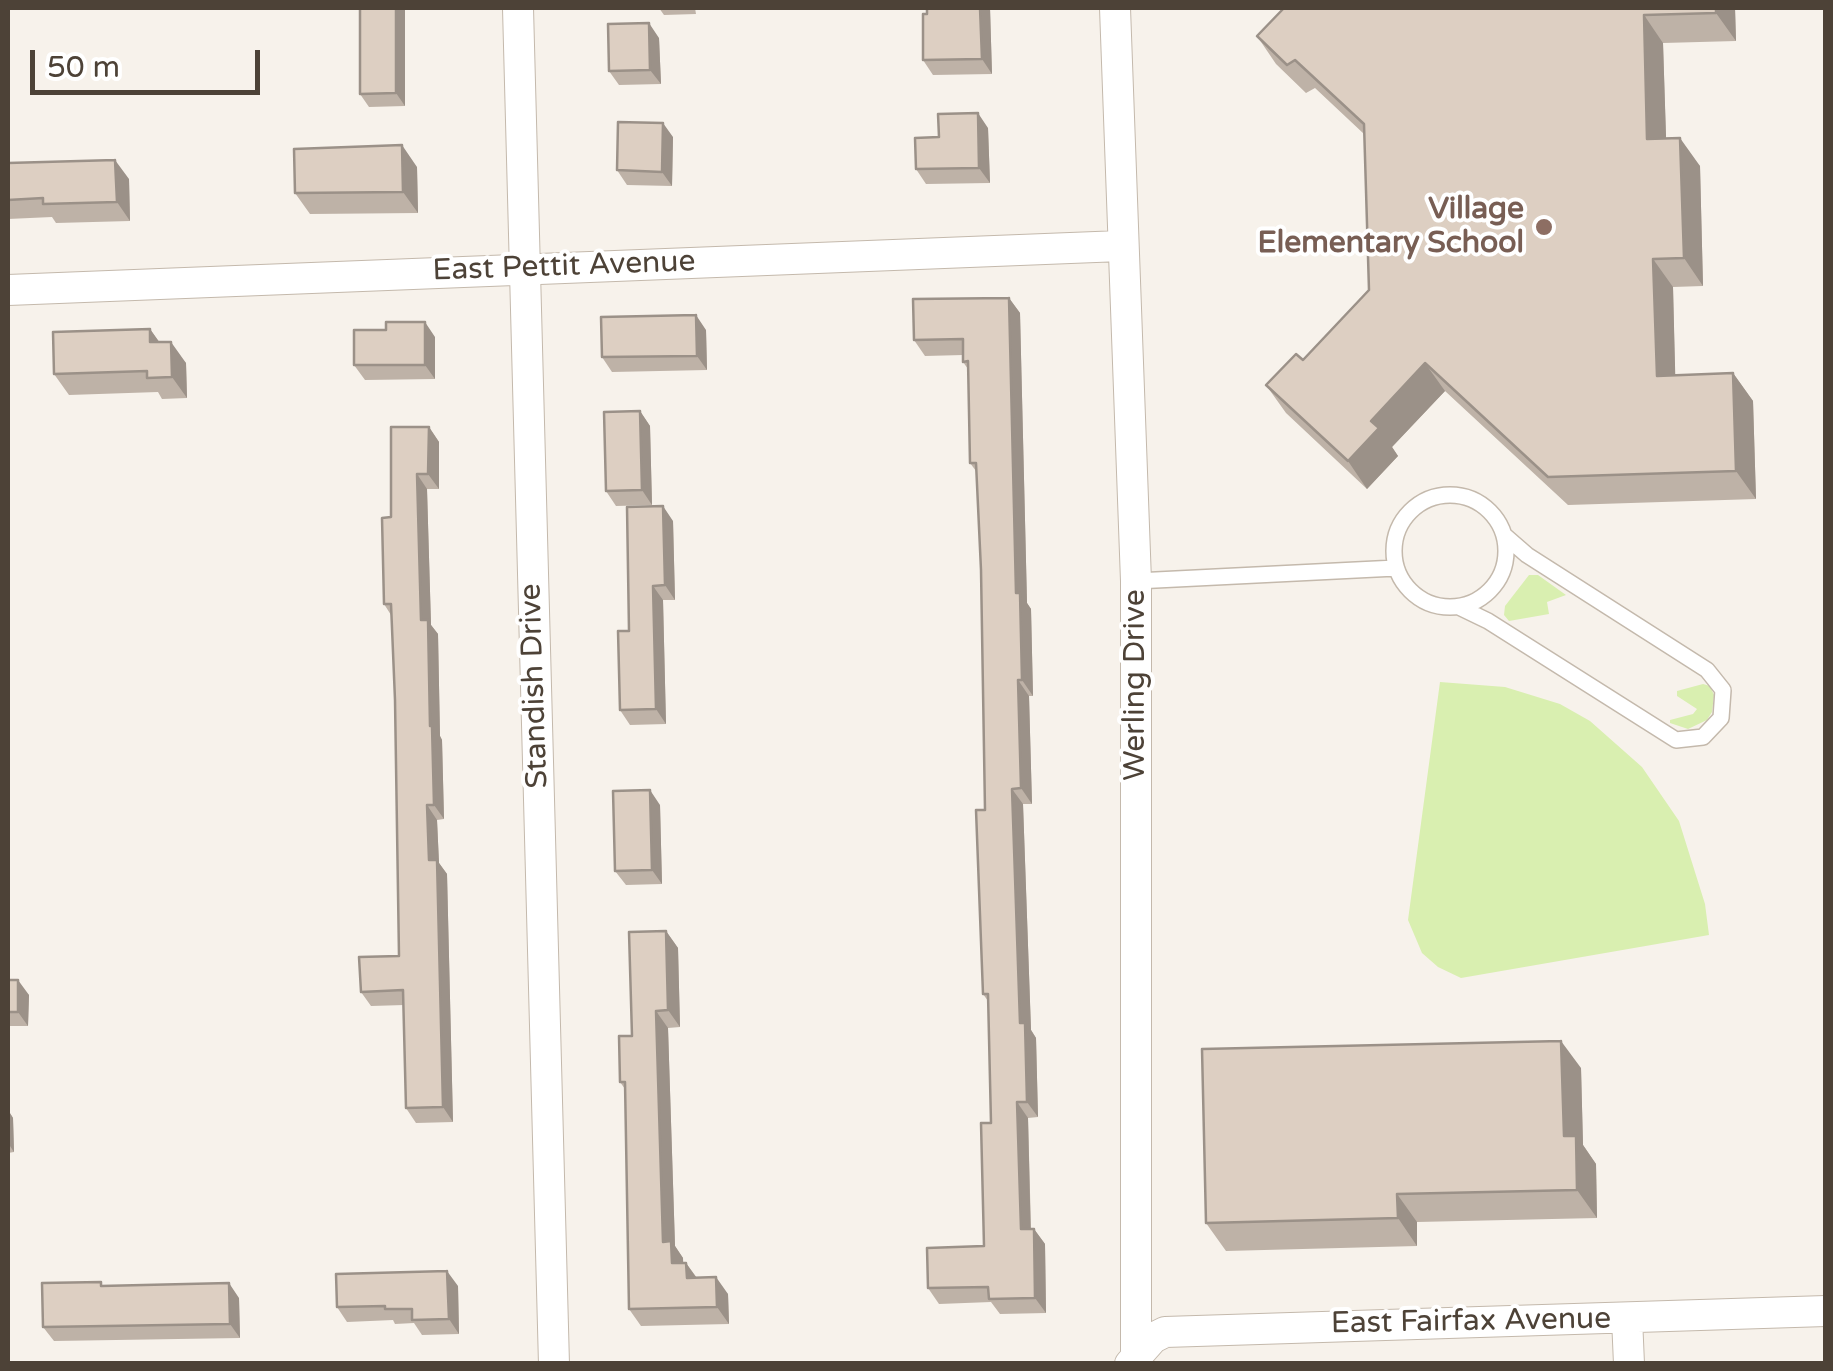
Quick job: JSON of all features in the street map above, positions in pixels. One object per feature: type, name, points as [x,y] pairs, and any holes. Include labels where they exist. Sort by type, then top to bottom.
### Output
[{"type":"street","name":"Standish Drive","points":[[518,8],[554,1364]]},
{"type":"street","name":"Werling Drive","points":[[1115,8],[1136,580],[1134,1360]]},
{"type":"street","name":"East Pettit Avenue","points":[[8,290],[1122,246]]},
{"type":"street","name":"East Fairfax Avenue","points":[[1134,1360],[1152,1338],[1165,1332],[1826,1311]]},
{"type":"street","points":[[1627,1318],[1628,1364]]},
{"type":"lane","points":[[1441,496],[1462,496],[1480,504],[1494,517],[1504,535],[1526,556],[1708,670],[1722,690],[1722,718],[1703,737],[1676,740],[1488,620],[1459,607],[1439,606],[1420,599],[1406,586],[1396,568],[1394,549],[1398,530],[1407,515],[1422,502],[1441,496]]},
{"type":"lane","points":[[1459,607],[1477,600],[1502,573],[1504,535]]},
{"type":"lane","points":[[1136,580],[1396,568]]},
{"type":"green space","points":[[1529,575],[1538,575],[1566,595],[1547,602],[1549,614],[1509,621],[1504,615],[1505,606]]},
{"type":"green space","points":[[1440,682],[1505,687],[1560,704],[1590,721],[1642,767],[1679,821],[1705,904],[1709,935],[1461,978],[1438,967],[1422,953],[1408,920]]},
{"type":"green space","points":[[1703,684],[1710,686],[1714,695],[1707,720],[1688,729],[1670,723],[1697,709],[1677,696],[1677,691]]},
{"type":"building","points":[[360,8],[396,8],[396,93],[360,94]]},
{"type":"building","points":[[927,8],[980,8],[982,59],[923,60],[923,14],[927,14]]},
{"type":"building","name":"Village Elementary School","points":[[1284,8],[1716,8],[1716,13],[1644,15],[1647,139],[1680,138],[1684,258],[1653,259],[1657,376],[1733,373],[1736,471],[1548,477],[1425,363],[1371,421],[1379,428],[1348,461],[1266,385],[1296,354],[1303,360],[1369,290],[1364,124],[1295,60],[1287,65],[1257,36]]},
{"type":"building","points":[[649,23],[650,70],[609,71],[608,24]]},
{"type":"building","points":[[978,113],[979,168],[916,169],[915,138],[939,137],[938,114]]},
{"type":"building","points":[[618,122],[663,123],[662,172],[617,170]]},
{"type":"building","points":[[402,145],[403,192],[295,193],[294,149]]},
{"type":"building","points":[[115,160],[117,202],[43,204],[43,198],[8,200],[8,163]]},
{"type":"building","points":[[1009,298],[1016,593],[1020,593],[1022,680],[1018,680],[1021,788],[1012,789],[1020,1023],[1025,1023],[1027,1102],[1017,1102],[1021,1229],[1034,1229],[1035,1298],[989,1299],[988,1287],[928,1288],[927,1248],[984,1246],[981,1123],[991,1123],[988,994],[983,994],[976,810],[985,810],[981,570],[976,463],[970,463],[968,361],[963,362],[963,339],[914,340],[913,299]]},
{"type":"building","points":[[696,315],[697,356],[602,357],[601,317]]},
{"type":"building","points":[[386,322],[425,322],[425,365],[354,365],[354,330],[386,330]]},
{"type":"building","points":[[150,329],[150,342],[171,342],[172,377],[147,378],[147,371],[54,374],[53,332]]},
{"type":"building","points":[[640,411],[642,490],[606,491],[604,412]]},
{"type":"building","points":[[391,427],[429,427],[428,474],[417,474],[421,620],[428,620],[434,805],[427,805],[429,860],[437,860],[443,1107],[406,1108],[403,990],[361,992],[359,957],[399,956],[395,700],[391,604],[384,604],[382,518],[391,517]]},
{"type":"building","points":[[663,506],[665,585],[653,586],[656,709],[620,710],[618,631],[629,631],[627,507]]},
{"type":"building","points":[[650,790],[652,870],[615,871],[613,791]]},
{"type":"building","points":[[666,931],[668,1010],[656,1011],[663,1242],[671,1241],[672,1263],[686,1263],[687,1278],[716,1277],[717,1307],[629,1309],[625,1082],[620,1082],[619,1036],[632,1036],[629,932]]},
{"type":"building","points":[[8,980],[18,980],[18,1012],[8,1012]]},
{"type":"building","points":[[1561,1041],[1564,1136],[1576,1136],[1577,1190],[1397,1194],[1398,1218],[1206,1223],[1202,1049]]},
{"type":"building","points":[[447,1271],[449,1319],[412,1320],[412,1309],[385,1306],[337,1307],[336,1274]]},
{"type":"building","points":[[101,1282],[101,1286],[229,1283],[230,1324],[43,1327],[42,1283]]},
{"type":"place","name":"Village Elementary School","points":[[1544,227]]}]
